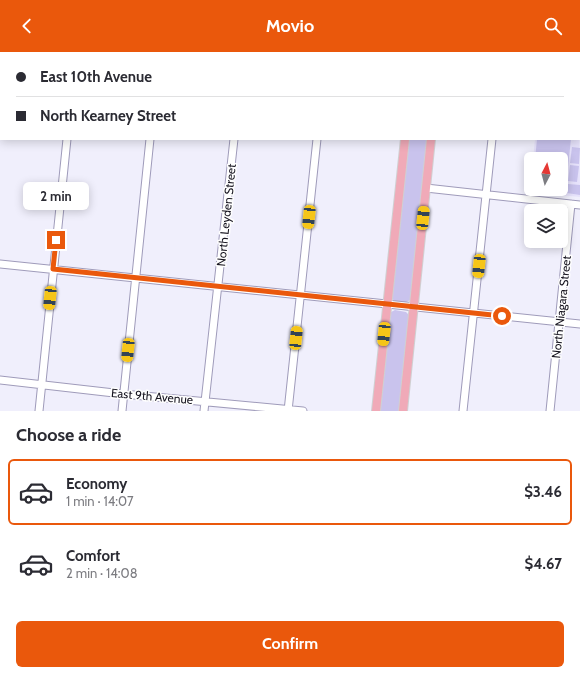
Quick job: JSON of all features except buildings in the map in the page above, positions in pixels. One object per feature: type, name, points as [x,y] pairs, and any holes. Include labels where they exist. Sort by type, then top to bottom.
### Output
[{"type":"main road","points":[[376,411],[405,140]]},
{"type":"main road","points":[[403,411],[431,140]]},
{"type":"street","points":[[39,411],[67,140]]},
{"type":"street","points":[[122,411],[150,140]]},
{"type":"street","name":"North Leyden Street","points":[[204,411],[234,140]]},
{"type":"street","points":[[288,410],[317,140]]},
{"type":"street","points":[[463,411],[492,140]]},
{"type":"street","points":[[426,188],[580,205]]},
{"type":"street","name":"North Niagara Street","points":[[550,411],[571,204]]},
{"type":"street","points":[[0,264],[580,324]]},
{"type":"street","name":"East 9th Avenue","points":[[0,380],[124,394],[303,411]]},
{"type":"shaded area","points":[[408,140],[428,140],[411,299],[407,302],[399,302],[392,299]]},
{"type":"shaded area","points":[[535,140],[579,140],[580,197],[568,196],[568,152],[534,152]]},
{"type":"shaded area","points":[[537,140],[571,140],[568,166],[568,152],[536,152]]},
{"type":"shaded area","points":[[572,147],[580,148],[579,164],[570,163]]},
{"type":"shaded area","points":[[570,165],[579,166],[577,182],[568,181]]},
{"type":"shaded area","points":[[568,184],[580,185],[580,195],[568,193]]},
{"type":"shaded area","points":[[395,310],[406,312],[409,315],[400,411],[379,411],[389,313]]},
{"type":"route","points":[[56,240],[53,269],[502,316]]}]
